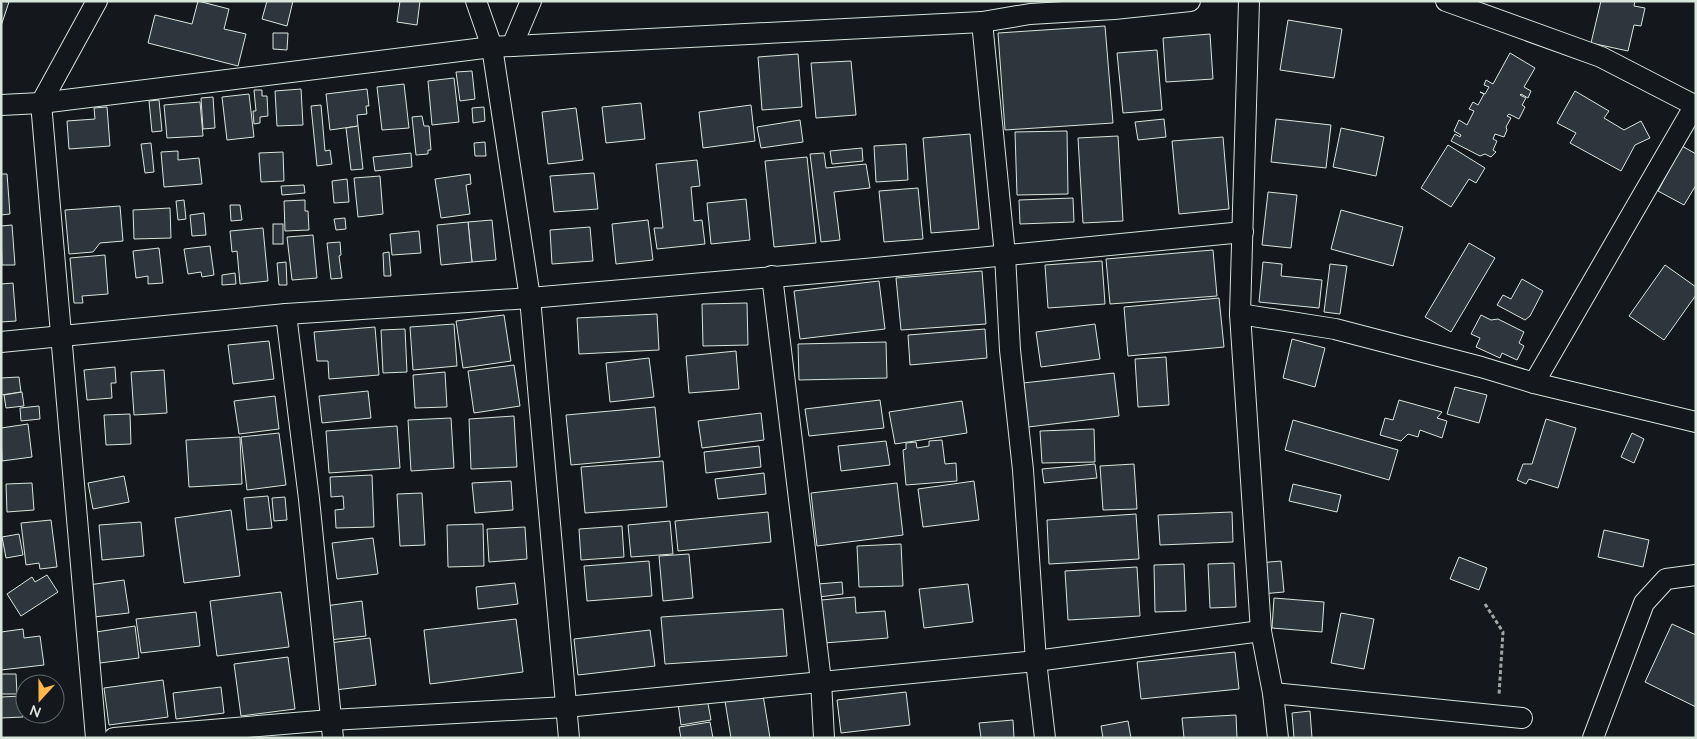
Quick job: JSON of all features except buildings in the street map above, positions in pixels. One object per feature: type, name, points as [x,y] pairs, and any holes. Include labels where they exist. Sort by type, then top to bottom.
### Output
[{"type":"street","points":[[96,738],[41,102],[97,1]]},
{"type":"street","points":[[476,1],[502,47],[530,298],[569,738]]},
{"type":"street","points":[[502,47],[531,1]]},
{"type":"street","points":[[1,105],[41,102],[502,47],[982,22],[1030,14],[1114,9],[1190,1]]},
{"type":"street","points":[[1249,1],[1240,314],[1261,631],[1273,693],[1278,738]]},
{"type":"street","points":[[1446,1],[1601,57],[1695,106],[1534,383]]},
{"type":"street","points":[[982,22],[1005,255],[1010,350],[1023,470],[1036,661],[1045,738]]},
{"type":"street","points":[[1,342],[286,314],[530,298],[865,269],[1242,232]]},
{"type":"street","points":[[772,276],[821,681],[824,738]]},
{"type":"street","points":[[286,314],[309,499],[332,729]]},
{"type":"street","points":[[1240,314],[1335,329],[1481,367],[1534,383],[1696,422]]},
{"type":"street","points":[[1593,738],[1644,603],[1666,579],[1696,575]]},
{"type":"street","points":[[114,738],[332,729],[1036,661],[1261,631]]},
{"type":"street","points":[[1273,693],[1522,718]]},
{"type":"path","points":[[1485,604],[1503,632],[1498,715]]}]
